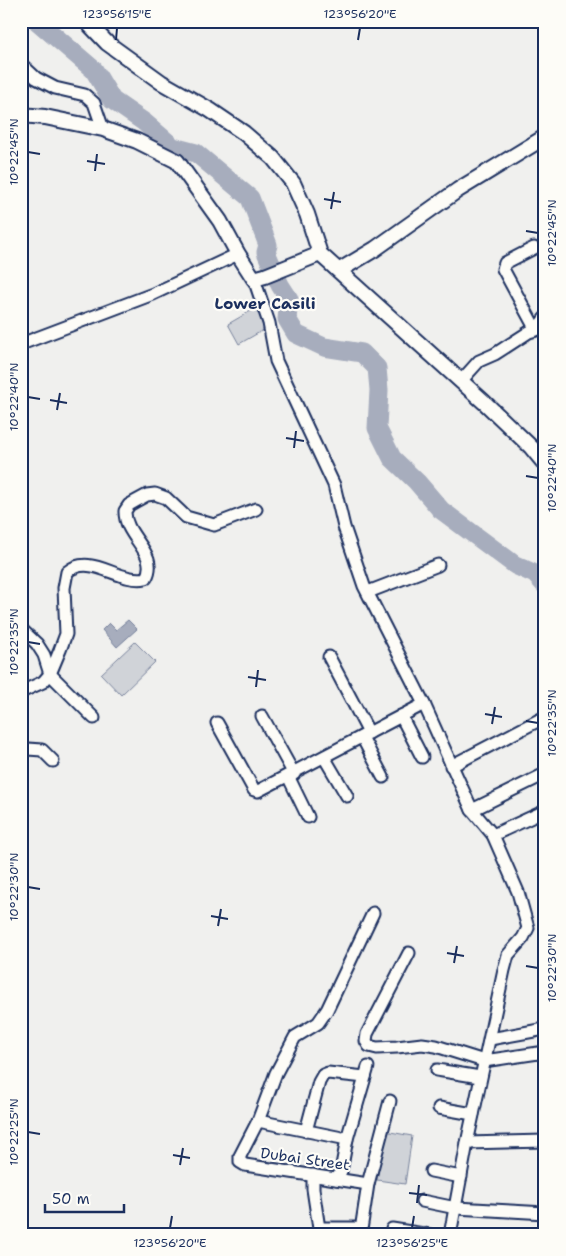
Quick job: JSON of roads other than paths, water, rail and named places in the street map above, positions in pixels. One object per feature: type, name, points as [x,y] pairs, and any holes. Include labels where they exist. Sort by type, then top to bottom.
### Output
[{"type":"street","points":[[86,21],[107,43],[162,82],[244,132],[272,158],[293,182],[307,214],[320,254],[340,270],[531,446],[545,464]]},
{"type":"street","points":[[21,64],[36,78],[55,88],[85,95],[94,103],[104,129]]},
{"type":"street","points":[[21,115],[45,117],[104,129],[136,141],[177,161],[220,221],[238,254],[260,278],[276,361],[334,485],[344,527],[368,592],[424,704],[472,810],[493,835],[518,892],[528,928],[523,938],[508,956],[480,1077],[450,1235]]},
{"type":"street","points":[[340,270],[375,249],[458,190],[545,137]]},
{"type":"street","points":[[534,248],[505,263],[504,270],[536,330]]},
{"type":"street","points":[[21,344],[153,294],[238,254]]},
{"type":"street","points":[[260,278],[320,254]]},
{"type":"street","points":[[461,381],[480,362],[529,332],[536,330],[545,318]]},
{"type":"street","points":[[21,692],[42,682],[50,674],[66,634],[64,588],[67,572],[73,567],[84,564],[132,579],[146,578],[151,568],[149,560],[126,524],[124,511],[129,506],[148,494],[154,494],[166,498],[186,517],[214,525],[256,509]]},
{"type":"street","points":[[368,592],[438,565]]},
{"type":"street","points":[[21,629],[37,644],[44,655],[50,674],[94,718]]},
{"type":"street","points":[[329,657],[384,777]]},
{"type":"street","points":[[217,723],[254,790],[261,791],[424,704]]},
{"type":"street","points":[[262,716],[291,775],[308,816]]},
{"type":"street","points":[[402,716],[422,757]]},
{"type":"street","points":[[451,766],[545,717]]},
{"type":"street","points":[[21,753],[28,749],[42,750],[53,761]]},
{"type":"street","points":[[324,757],[347,796]]},
{"type":"street","points":[[472,810],[545,774]]},
{"type":"street","points":[[493,835],[545,811]]},
{"type":"street","points":[[347,1139],[258,1121],[276,1073],[295,1037],[318,1023],[327,1010],[373,913]]},
{"type":"street","points":[[408,953],[367,1034],[366,1041],[369,1046],[377,1048],[422,1044],[436,1046],[484,1061],[545,1052]]},
{"type":"street","points":[[490,1039],[545,1029]]},
{"type":"street","points":[[437,1070],[480,1077]]},
{"type":"street","points":[[306,1131],[319,1082],[323,1075],[328,1073],[367,1072],[347,1139],[341,1171],[337,1179]]},
{"type":"street","points":[[313,1175],[313,1189],[320,1232],[354,1228],[362,1232],[368,1184],[390,1101]]},
{"type":"street","points":[[439,1108],[473,1114]]},
{"type":"street","name":"Dubai Street","points":[[258,1121],[240,1156],[240,1162],[245,1165],[368,1184]]},
{"type":"street","points":[[467,1143],[545,1140]]},
{"type":"street","points":[[431,1172],[461,1177]]},
{"type":"street","points":[[422,1201],[456,1208],[545,1213]]},
{"type":"street","points":[[392,1229],[430,1235]]},
{"type":"water","points":[[128,620],[137,629],[117,647],[102,630],[109,623],[116,630]]},
{"type":"waterway","points":[[37,21],[94,70],[112,100],[144,122],[173,147],[196,153],[250,198],[268,245],[266,252],[280,285],[289,299],[287,319],[296,334],[324,347],[362,353],[377,368],[379,390],[377,428],[392,458],[417,482],[441,510],[515,565],[535,574],[545,585]]},
{"type":"district","name":"Lower Casili","points":[[265,303]]}]
